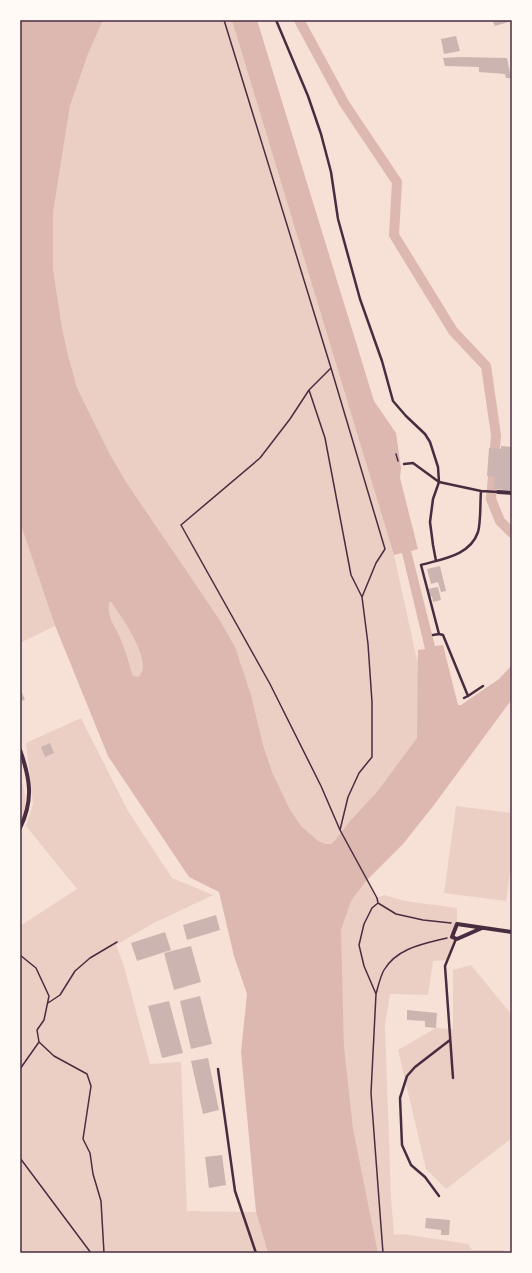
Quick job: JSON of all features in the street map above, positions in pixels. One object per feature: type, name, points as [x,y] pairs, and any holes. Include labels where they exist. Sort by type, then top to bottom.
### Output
[{"type":"street","points":[[498,492],[512,493]]},
{"type":"street","points":[[20,750],[30,786],[29,804],[20,828]]},
{"type":"street","points":[[454,938],[457,924],[512,932]]},
{"type":"street","points":[[454,938],[482,928]]},
{"type":"lane","points":[[276,20],[306,89],[321,134],[331,172],[338,218],[360,299],[382,361],[393,401],[425,434],[430,442],[438,467],[439,482],[433,499],[430,522],[436,561]]},
{"type":"lane","points":[[404,464],[413,463],[439,482],[481,491],[498,492]]},
{"type":"lane","points":[[439,634],[420,565],[459,553],[467,548],[473,541],[478,531],[481,491]]},
{"type":"lane","points":[[433,636],[439,634],[444,635],[468,696]]},
{"type":"lane","points":[[464,698],[483,686]]},
{"type":"lane","points":[[453,1078],[445,966],[454,938]]},
{"type":"lane","points":[[439,1196],[425,1177],[411,1165],[402,1145],[400,1098],[407,1076],[415,1067],[450,1040]]},
{"type":"lane","points":[[218,1069],[235,1191],[256,1253]]},
{"type":"path","points":[[224,20],[385,549],[376,563],[362,597]]},
{"type":"path","points":[[331,368],[309,390],[290,419],[260,458],[181,525],[270,684],[321,786],[340,830],[377,898],[378,904]]},
{"type":"path","points":[[309,390],[325,438],[351,575],[362,597],[368,644],[372,702],[372,757],[359,773],[348,798],[340,830]]},
{"type":"path","points":[[378,904],[396,914],[424,920],[457,924]]},
{"type":"path","points":[[376,994],[364,966],[359,945],[364,924],[372,908],[378,904]]},
{"type":"path","points":[[383,1253],[371,1093],[376,994],[383,971],[390,962],[405,949],[454,938]]},
{"type":"path","points":[[48,1003],[60,995],[74,971],[90,958],[117,942]]},
{"type":"path","points":[[20,955],[36,968],[50,996],[44,1020],[37,1030],[39,1042],[54,1056],[87,1074],[91,1086],[83,1139],[90,1153],[93,1174],[101,1201],[104,1253]]},
{"type":"path","points":[[20,1069],[39,1042]]},
{"type":"path","points":[[20,1158],[91,1253]]},
{"type":"shaded area","points":[[20,20],[103,20],[88,54],[70,106],[53,213],[53,268],[62,328],[77,388],[109,453],[126,482],[219,619],[235,647],[251,695],[263,745],[272,772],[290,810],[301,826],[318,841],[331,844],[377,792],[417,738],[418,650],[425,649],[402,553],[394,555],[232,20],[257,20],[374,401],[396,433],[401,468],[400,478],[418,549],[411,551],[435,646],[443,645],[458,705],[461,705],[499,679],[512,665],[512,699],[434,805],[403,844],[367,880],[351,901],[341,930],[344,1046],[353,1128],[378,1253],[268,1253],[256,1212],[241,1052],[247,994],[234,956],[219,892],[189,877],[108,756],[54,623],[20,522]],"holes":[[[109,602],[111,602],[122,617],[140,651],[143,662],[142,671],[138,677],[133,676],[123,644],[110,618]]]},
{"type":"shaded area","points":[[103,20],[241,20],[394,555],[417,660],[425,659],[417,738],[396,774],[331,844],[326,844],[310,838],[116,667],[73,376],[62,328],[53,268],[53,213],[70,106],[88,54]]},
{"type":"shaded area","points":[[20,522],[55,626],[20,643]]},
{"type":"shaded area","points":[[81,718],[128,811],[172,878],[213,895],[152,924],[116,945],[124,966],[150,1064],[181,1062],[187,1211],[256,1212],[268,1253],[20,1253],[20,926],[77,889],[26,826],[33,804],[26,743]]},
{"type":"shaded area","points":[[20,776],[25,798],[25,809],[20,819]]},
{"type":"shaded area","points":[[456,806],[512,813],[512,859],[506,901],[444,893]]},
{"type":"shaded area","points":[[367,880],[377,898],[384,895],[405,901],[457,908],[457,924],[452,936],[457,939],[448,960],[433,961],[428,995],[390,994],[385,1026],[391,1197],[394,1235],[403,1234],[468,1244],[472,1250],[504,1250],[506,1253],[378,1253],[353,1128],[344,1046],[341,955],[341,930],[345,916],[351,901]]},
{"type":"shaded area","points":[[471,965],[512,1015],[512,1138],[446,1189],[426,1169],[398,1050],[436,1028],[453,1029],[453,970]]},
{"type":"building","points":[[501,20],[512,21],[495,26],[493,22]]},
{"type":"building","points":[[456,36],[460,51],[444,54],[441,39]]},
{"type":"building","points":[[443,58],[507,58],[511,78],[506,78],[505,74],[479,72],[479,67],[445,66]]},
{"type":"building","points":[[501,446],[512,447],[512,491],[494,489],[495,477],[487,476],[489,448],[501,449]]},
{"type":"building","points":[[440,566],[446,591],[441,592],[438,582],[431,584],[427,569]]},
{"type":"building","points":[[438,587],[441,600],[433,602],[432,596],[430,597],[428,589]]},
{"type":"building","points":[[20,688],[25,700],[20,701]]},
{"type":"building","points":[[50,743],[54,753],[45,757],[41,747]]},
{"type":"building","points":[[216,915],[220,930],[187,940],[183,925]]},
{"type":"building","points":[[165,932],[171,950],[137,961],[131,943]]},
{"type":"building","points":[[191,946],[201,982],[174,990],[164,953]]},
{"type":"building","points":[[200,996],[212,1044],[191,1049],[180,1001]]},
{"type":"building","points":[[169,1001],[183,1053],[162,1058],[148,1006]]},
{"type":"building","points":[[407,1010],[437,1013],[436,1028],[425,1027],[425,1021],[407,1020]]},
{"type":"building","points":[[208,1058],[219,1110],[203,1114],[191,1061]]},
{"type":"building","points":[[222,1155],[226,1185],[209,1188],[205,1157]]},
{"type":"building","points":[[426,1218],[450,1220],[449,1235],[441,1235],[441,1230],[425,1228]]},
{"type":"waterway","points":[[299,20],[344,103],[397,182],[394,235],[453,331],[486,366],[496,435],[495,448]]},
{"type":"waterway","points":[[493,477],[491,499],[500,521],[512,533]]}]
